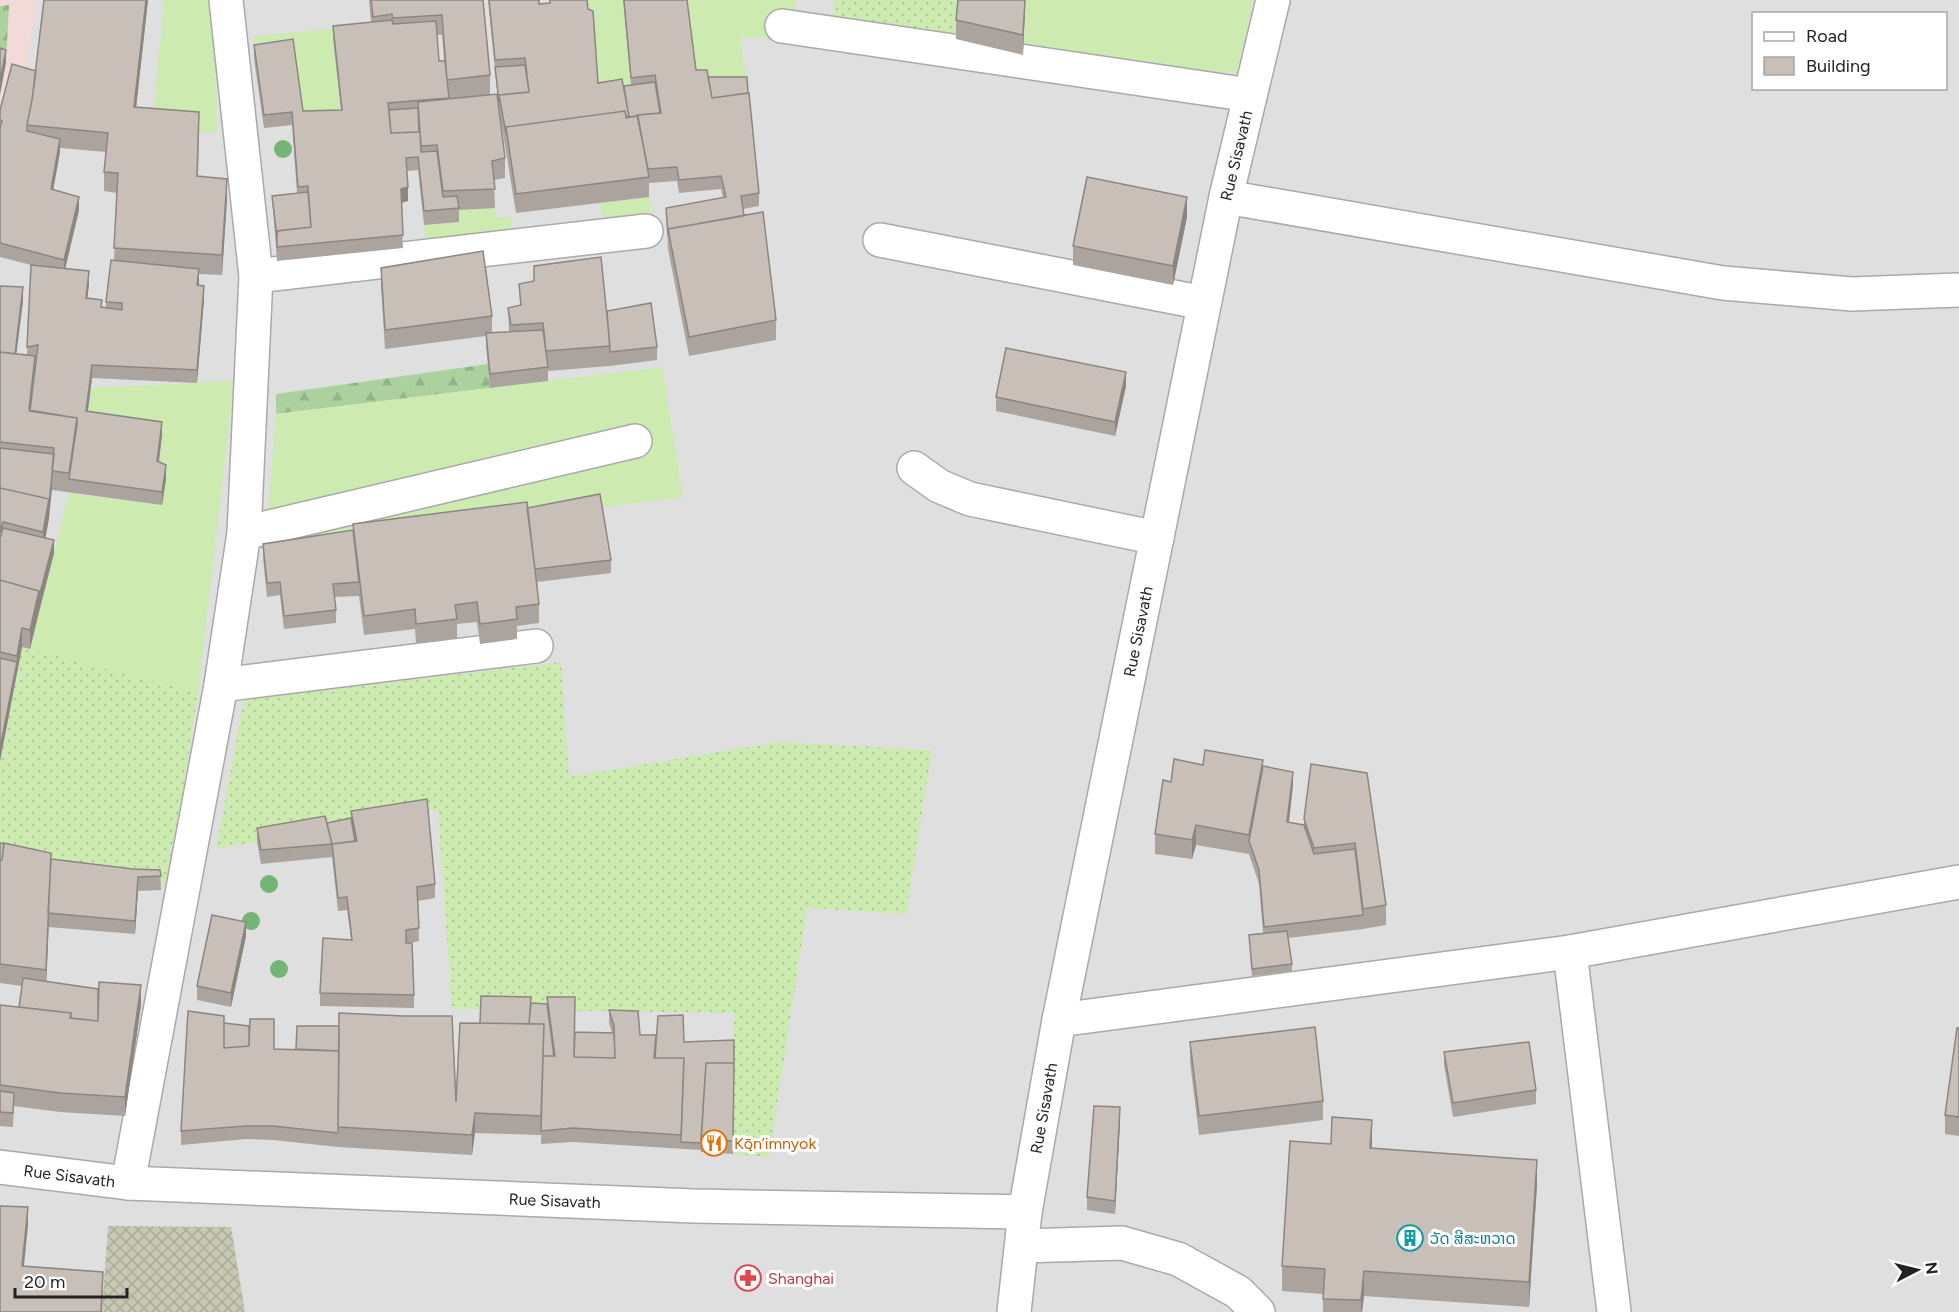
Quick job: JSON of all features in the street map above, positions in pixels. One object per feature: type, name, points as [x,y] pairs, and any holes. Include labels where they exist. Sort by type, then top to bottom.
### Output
[{"type":"street","points":[[128,1183],[221,685],[244,533],[255,276],[226,0]]},
{"type":"street","name":"Rue Sisavath","points":[[0,1167],[128,1183],[694,1206],[1025,1212],[1059,1020],[1204,303],[1226,197],[1273,0]]},
{"type":"street","points":[[782,26],[1250,95]]},
{"type":"street","points":[[1226,197],[1723,283],[1852,294],[1959,290]]},
{"type":"street","points":[[255,276],[646,231]]},
{"type":"street","points":[[880,240],[1204,303]]},
{"type":"street","points":[[244,533],[635,441]]},
{"type":"street","points":[[914,468],[939,486],[970,499],[1157,538]]},
{"type":"street","points":[[221,685],[536,646]]},
{"type":"street","points":[[1059,1020],[1570,952],[1959,882]]},
{"type":"street","points":[[1570,952],[1614,1312]]},
{"type":"street","points":[[1014,1312],[1025,1212]]},
{"type":"street","points":[[1022,1246],[1122,1243],[1178,1259],[1238,1292],[1258,1312]]},
{"type":"shaded area","points":[[0,0],[1959,0],[1959,1312],[0,1312]]},
{"type":"shaded area","points":[[0,0],[38,0],[0,199]]},
{"type":"shaded area","points":[[108,1226],[231,1227],[245,1312],[102,1312]]},
{"type":"green space","points":[[164,0],[215,0],[217,133],[152,128]]},
{"type":"green space","points":[[587,0],[623,0],[631,92],[598,96]]},
{"type":"green space","points":[[655,0],[795,0],[794,40],[740,37],[747,84],[696,84]]},
{"type":"green space","points":[[834,0],[959,0],[956,39],[833,22]]},
{"type":"green space","points":[[959,0],[1253,0],[1237,73],[1023,55]]},
{"type":"green space","points":[[9,5],[6,63],[0,62],[0,6]]},
{"type":"green space","points":[[340,28],[333,40],[342,124],[303,124],[254,59],[254,36]]},
{"type":"green space","points":[[649,197],[655,224],[604,220],[600,203]]},
{"type":"green space","points":[[495,208],[498,218],[511,216],[511,239],[426,247],[424,225],[459,222],[457,210]]},
{"type":"green space","points":[[488,364],[490,388],[276,414],[276,394]]},
{"type":"green space","points":[[662,367],[683,497],[265,550],[276,414]]},
{"type":"green space","points":[[234,381],[198,693],[30,649],[69,493],[162,505],[86,424],[91,388]]},
{"type":"green space","points":[[22,647],[198,693],[169,885],[0,857],[0,761]]},
{"type":"green space","points":[[561,662],[569,777],[778,742],[932,750],[906,914],[807,908],[769,1157],[733,1154],[734,1013],[452,1009],[438,810],[216,849],[244,700]]},
{"type":"building","points":[[44,0],[146,0],[134,107],[199,112],[197,176],[227,179],[222,255],[114,248],[118,173],[104,172],[108,133],[27,125]]},
{"type":"building","points":[[371,0],[483,0],[490,75],[447,80],[442,15],[393,18],[392,14],[373,17]]},
{"type":"building","points":[[489,0],[539,0],[539,4],[550,3],[550,0],[587,0],[588,9],[593,11],[598,83],[622,79],[629,116],[626,116],[625,111],[506,127],[506,133],[499,95],[529,92],[525,58],[495,60]]},
{"type":"building","points":[[624,0],[687,0],[696,70],[707,70],[712,98],[749,93],[759,193],[741,196],[744,216],[668,229],[668,235],[666,208],[726,197],[721,176],[679,180],[677,167],[648,169],[637,115],[661,113],[655,75],[631,78]]},
{"type":"building","points":[[958,0],[1025,0],[1023,35],[956,20]]},
{"type":"building","points":[[392,20],[393,24],[436,21],[439,61],[445,61],[449,98],[388,103],[391,133],[420,132],[421,152],[437,151],[443,197],[457,196],[459,208],[424,211],[418,157],[406,158],[408,187],[401,189],[403,235],[277,247],[277,231],[311,227],[308,186],[298,187],[292,112],[264,115],[254,45],[293,39],[303,111],[342,110],[333,26]]},
{"type":"building","points":[[0,48],[6,50],[0,81]]},
{"type":"building","points":[[12,64],[36,71],[27,131],[60,139],[51,189],[79,197],[64,260],[0,243],[0,128],[2,121],[0,110]]},
{"type":"building","points":[[525,65],[529,92],[499,95],[499,102],[495,67]]},
{"type":"building","points":[[708,77],[747,77],[748,93],[712,98]]},
{"type":"building","points":[[655,82],[660,113],[629,117],[624,86]]},
{"type":"building","points":[[497,94],[505,158],[492,161],[495,189],[443,191],[437,145],[421,146],[418,102]]},
{"type":"building","points":[[418,108],[419,132],[391,133],[389,110]]},
{"type":"building","points":[[625,111],[626,118],[638,116],[649,177],[516,194],[506,127]]},
{"type":"building","points":[[1087,177],[1187,197],[1173,266],[1073,246]]},
{"type":"building","points":[[308,192],[311,227],[277,231],[277,238],[272,196]]},
{"type":"building","points":[[763,212],[776,320],[689,337],[668,229]]},
{"type":"building","points":[[483,251],[492,316],[385,330],[381,268]]},
{"type":"building","points":[[601,257],[610,346],[546,351],[543,323],[511,325],[508,308],[521,305],[519,284],[534,281],[534,266]]},
{"type":"building","points":[[111,260],[199,269],[197,285],[204,286],[197,370],[92,365],[86,411],[162,422],[157,461],[166,465],[162,492],[69,479],[77,418],[30,411],[38,345],[27,347],[31,265],[89,271],[86,298],[102,300],[101,307],[122,310],[122,303],[106,302]]},
{"type":"building","points":[[0,286],[23,287],[15,354],[0,352]]},
{"type":"building","points":[[651,303],[657,347],[610,352],[607,311]]},
{"type":"building","points":[[543,330],[548,367],[490,374],[486,333]]},
{"type":"building","points":[[1006,348],[1126,372],[1115,422],[996,397]]},
{"type":"building","points":[[0,352],[35,356],[29,410],[77,418],[69,473],[52,471],[54,448],[0,442]]},
{"type":"building","points":[[0,448],[54,454],[49,505],[49,499],[0,488]]},
{"type":"building","points":[[0,488],[49,499],[43,532],[3,522],[0,532]]},
{"type":"building","points":[[600,494],[611,560],[535,569],[527,508]]},
{"type":"building","points":[[527,502],[539,604],[516,607],[517,619],[480,624],[477,602],[455,605],[457,619],[416,624],[415,609],[364,616],[353,524]]},
{"type":"building","points":[[3,528],[54,540],[39,597],[39,591],[0,580],[0,538]]},
{"type":"building","points":[[353,530],[359,582],[333,584],[336,610],[284,616],[280,582],[267,583],[263,544]]},
{"type":"building","points":[[0,580],[39,591],[30,630],[22,628],[17,656],[0,652]]},
{"type":"building","points":[[0,658],[17,662],[0,748]]},
{"type":"building","points":[[1205,750],[1263,760],[1249,835],[1196,825],[1192,840],[1155,834],[1163,780],[1171,782],[1174,759],[1203,765]]},
{"type":"building","points":[[1311,764],[1367,773],[1386,905],[1363,909],[1355,843],[1314,848],[1304,819]]},
{"type":"building","points":[[1263,766],[1293,772],[1287,822],[1304,825],[1314,854],[1355,849],[1363,915],[1264,927],[1259,870],[1249,841]]},
{"type":"building","points":[[427,799],[435,884],[417,887],[419,928],[406,930],[406,943],[412,943],[414,995],[320,993],[323,938],[352,940],[347,897],[338,898],[332,844],[357,841],[351,811]]},
{"type":"building","points":[[325,816],[332,844],[261,850],[257,828]]},
{"type":"building","points":[[351,818],[355,841],[332,844],[327,823]]},
{"type":"building","points":[[0,843],[4,844],[2,860],[0,860]]},
{"type":"building","points":[[4,843],[51,853],[46,970],[0,964],[0,860],[2,860]]},
{"type":"building","points":[[51,859],[160,870],[161,876],[138,877],[135,921],[48,913]]},
{"type":"building","points":[[212,915],[246,922],[231,993],[197,986]]},
{"type":"building","points":[[1287,931],[1292,964],[1252,969],[1249,935]]},
{"type":"building","points":[[23,978],[98,989],[98,1021],[71,1018],[71,1013],[19,1007]]},
{"type":"building","points":[[99,982],[141,985],[125,1097],[60,1093],[0,1085],[0,1005],[71,1013],[70,1018],[98,1021]]},
{"type":"building","points":[[481,996],[531,997],[529,1024],[480,1023]]},
{"type":"building","points":[[547,997],[575,997],[574,1057],[615,1058],[614,1026],[609,1010],[638,1011],[640,1035],[656,1035],[654,1058],[684,1058],[681,1135],[573,1128],[541,1131],[543,1056],[555,1056]]},
{"type":"building","points":[[531,1003],[547,1004],[554,1056],[543,1056],[544,1024],[529,1024]]},
{"type":"building","points":[[188,1011],[224,1016],[224,1048],[249,1046],[250,1019],[274,1019],[274,1049],[339,1051],[338,1133],[273,1126],[181,1131]]},
{"type":"building","points":[[339,1013],[452,1016],[456,1102],[460,1023],[544,1024],[541,1116],[475,1113],[472,1135],[338,1127]]},
{"type":"building","points":[[683,1015],[684,1042],[734,1040],[734,1063],[706,1063],[701,1143],[681,1142],[684,1058],[655,1058],[658,1016]]},
{"type":"building","points":[[224,1023],[249,1026],[249,1046],[224,1048]]},
{"type":"building","points":[[297,1026],[339,1026],[339,1051],[296,1049]]},
{"type":"building","points":[[1315,1027],[1323,1101],[1199,1116],[1190,1042]]},
{"type":"building","points":[[1957,1028],[1959,1028],[1959,1117],[1945,1115]]},
{"type":"building","points":[[575,1032],[614,1033],[615,1058],[574,1057]]},
{"type":"building","points":[[1529,1042],[1536,1090],[1453,1103],[1444,1052]]},
{"type":"building","points":[[706,1063],[734,1063],[733,1141],[701,1139]]},
{"type":"building","points":[[0,1091],[14,1093],[13,1113],[0,1112]]},
{"type":"building","points":[[1094,1106],[1120,1107],[1115,1201],[1087,1197]]},
{"type":"building","name":"ວັດ ສີສະຫວາດ","points":[[1332,1117],[1372,1120],[1370,1148],[1537,1160],[1529,1282],[1364,1271],[1361,1300],[1323,1299],[1325,1269],[1282,1266],[1290,1141],[1331,1144]]},
{"type":"building","points":[[0,1206],[28,1207],[22,1266],[103,1272],[101,1312],[0,1312]]},
{"type":"place","name":"Kǭn’imnyok","points":[[714,1143]]},
{"type":"place","name":"ວັດ ສີສະຫວາດ","points":[[1410,1238]]},
{"type":"place","name":"Shanghai","points":[[748,1278]]}]
